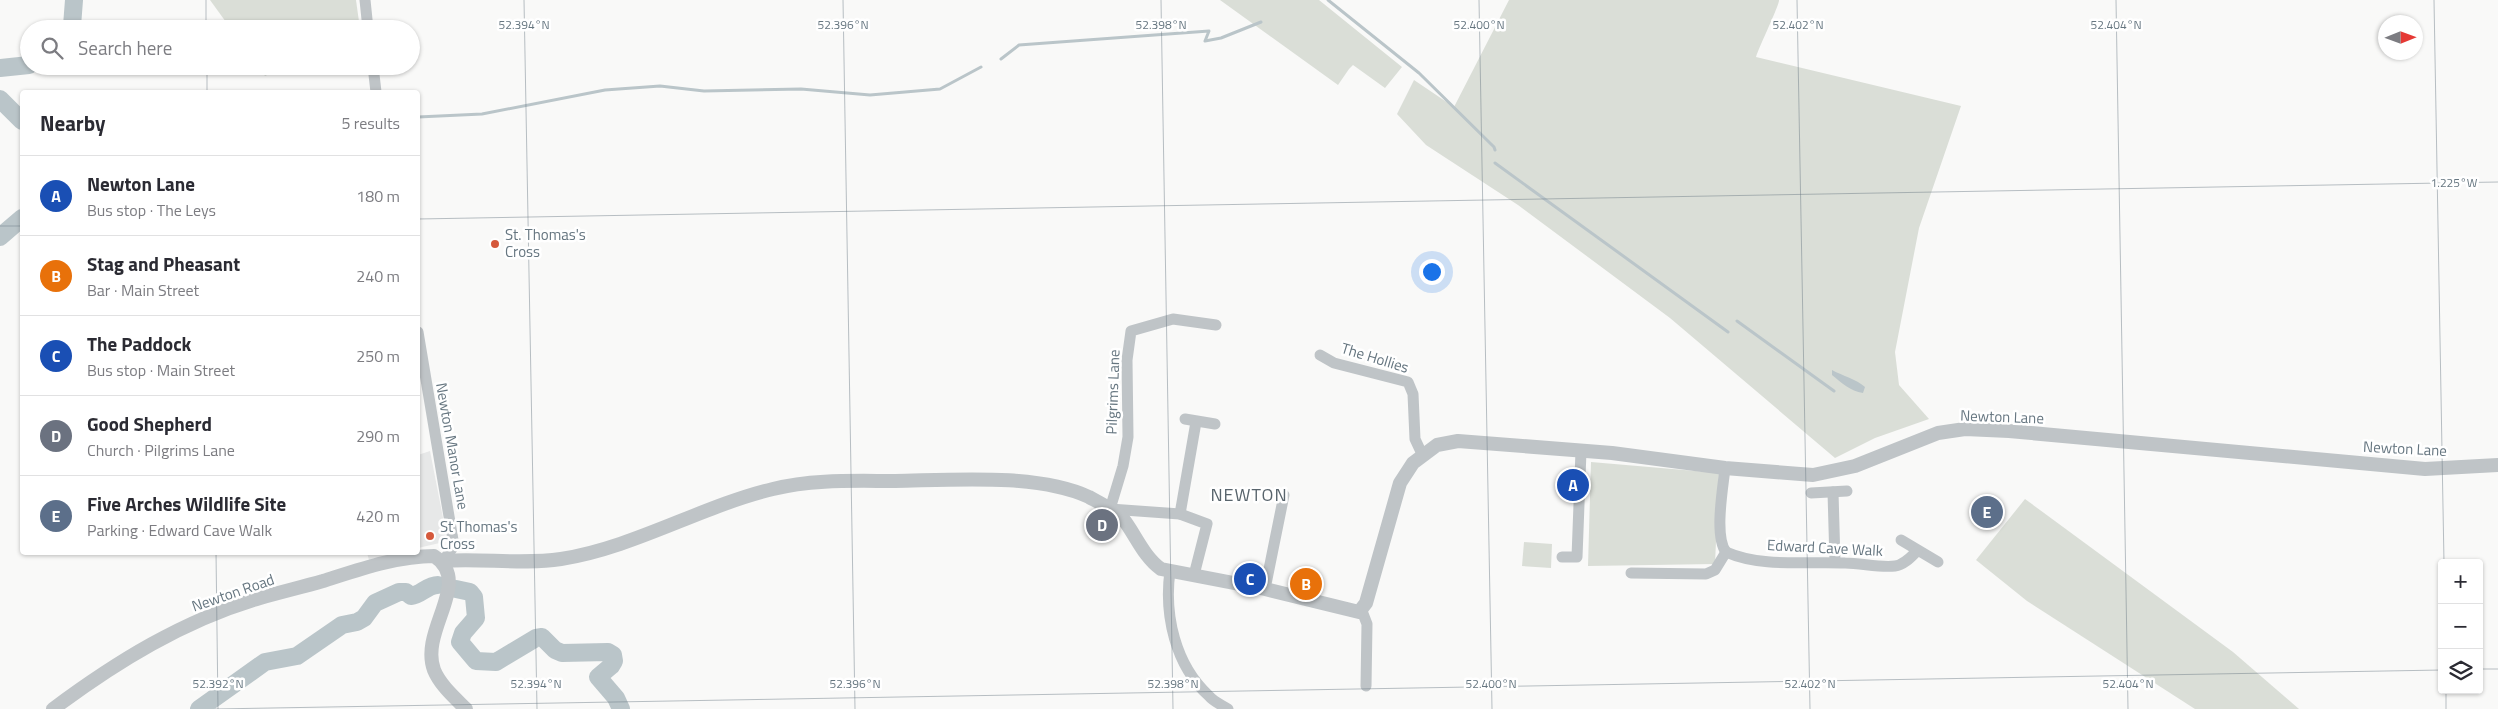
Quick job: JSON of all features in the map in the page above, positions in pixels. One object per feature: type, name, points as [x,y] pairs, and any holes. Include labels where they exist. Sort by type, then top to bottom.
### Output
[{"type":"street","points":[[365,0],[367,20]]},
{"type":"street","points":[[374,75],[376,90]]},
{"type":"street","name":"Pilgrims Lane","points":[[1110,509],[1123,466],[1128,437],[1127,360],[1131,331],[1173,320],[1216,325]]},
{"type":"street","name":"Newton Manor Lane","points":[[420,344],[454,546],[443,561]]},
{"type":"street","name":"The Hollies","points":[[1320,355],[1334,363],[1408,382],[1414,394],[1415,439],[1422,454]]},
{"type":"street","points":[[1180,514],[1191,421],[1214,424]]},
{"type":"street","name":"Newton Lane","points":[[1359,611],[1400,483],[1422,454],[1437,444],[1458,441],[1612,453],[1725,468],[1813,476],[1845,470],[1938,433],[1965,429],[2009,431],[2425,469],[2493,465]]},
{"type":"street","points":[[1562,557],[1577,557],[1581,452]]},
{"type":"street","points":[[1631,573],[1706,574],[1715,570],[1726,552],[1721,545],[1725,468]]},
{"type":"street","name":"Newton Road","points":[[53,709],[132,654],[208,617],[259,598],[404,560],[434,556],[443,561],[527,562],[562,559],[595,552],[771,489],[804,482],[959,480],[1031,483],[1068,489],[1110,509]]},
{"type":"street","points":[[1811,493],[1847,491]]},
{"type":"street","points":[[1833,492],[1835,562]]},
{"type":"street","points":[[1265,589],[1284,495]]},
{"type":"street","points":[[1110,509],[1180,514],[1207,524],[1194,575]]},
{"type":"street","points":[[1110,509],[1122,519],[1151,561],[1161,569],[1265,589],[1359,611],[1368,624],[1366,686]]},
{"type":"street","points":[[1902,540],[1917,551],[1938,562]]},
{"type":"street","name":"Edward Cave Walk","points":[[1726,552],[1738,557],[1797,563],[1835,562],[1894,566],[1906,562],[1917,551]]},
{"type":"street","points":[[443,561],[451,579],[431,646],[432,663],[439,679],[466,709]]},
{"type":"street","points":[[1170,571],[1168,609],[1172,633],[1185,664],[1210,698],[1228,709]]},
{"type":"shaded area","points":[[210,0],[356,0],[359,20],[224,20]]},
{"type":"shaded area","points":[[1220,0],[1319,0],[1402,67],[1385,88],[1353,65],[1338,85]]},
{"type":"shaded area","points":[[1509,0],[1779,0],[1756,57],[1961,106],[1919,228],[1895,352],[1899,385],[1929,419],[1875,438],[1835,458],[1670,318],[1518,205],[1426,145],[1397,114],[1414,80],[1454,107]]},
{"type":"shaded area","points":[[1832,370],[1861,384],[1865,387],[1863,393],[1850,389],[1843,384],[1832,375]]},
{"type":"shaded area","points":[[430,451],[446,533],[444,542],[420,548],[420,454]]},
{"type":"shaded area","points":[[1591,462],[1719,473],[1715,564],[1588,566]]},
{"type":"shaded area","points":[[2025,499],[2233,652],[2299,709],[2195,709],[2027,601],[1976,560]]},
{"type":"shaded area","points":[[1524,542],[1552,544],[1551,568],[1522,566]]},
{"type":"shaded area","points":[[368,555],[390,555],[369,560]]},
{"type":"waterway","points":[[72,20],[74,0]]},
{"type":"waterway","points":[[1328,0],[1419,73],[1495,150]]},
{"type":"waterway","points":[[1001,59],[1019,45],[1209,31],[1205,41],[1221,38],[1261,22]]},
{"type":"waterway","points":[[0,68],[20,66]]},
{"type":"waterway","points":[[420,117],[482,114],[605,90],[660,86],[704,91],[801,89],[870,95],[940,89],[981,67]]},
{"type":"waterway","points":[[0,99],[20,119]]},
{"type":"waterway","points":[[1495,163],[1728,332]]},
{"type":"waterway","points":[[0,237],[20,220]]},
{"type":"waterway","points":[[1737,321],[1834,391]]},
{"type":"waterway","points":[[199,709],[265,662],[297,656],[342,625],[357,622],[364,618],[375,603],[399,592],[406,592],[411,596],[434,585],[438,585]]},
{"type":"waterway","points":[[456,589],[470,592],[474,597],[476,618],[463,633],[460,642],[476,661],[496,662],[536,638],[542,637],[555,650],[562,653],[608,652],[613,655],[614,661],[598,677],[616,698],[621,709]]},
{"type":"place","name":"St. Thomas's Cross","points":[[495,244]]},
{"type":"place","name":"Newton Lane","points":[[1573,485]]},
{"type":"place","name":"Five Arches Wildlife Site","points":[[1987,512]]},
{"type":"place","name":"Good Shepherd","points":[[1102,525]]},
{"type":"place","name":"St Thomas's Cross","points":[[430,536]]},
{"type":"place","name":"The Paddock","points":[[1250,579]]},
{"type":"place","name":"Stag and Pheasant","points":[[1306,584]]},
{"type":"district","name":"NEWTON","points":[[1249,495]]}]
